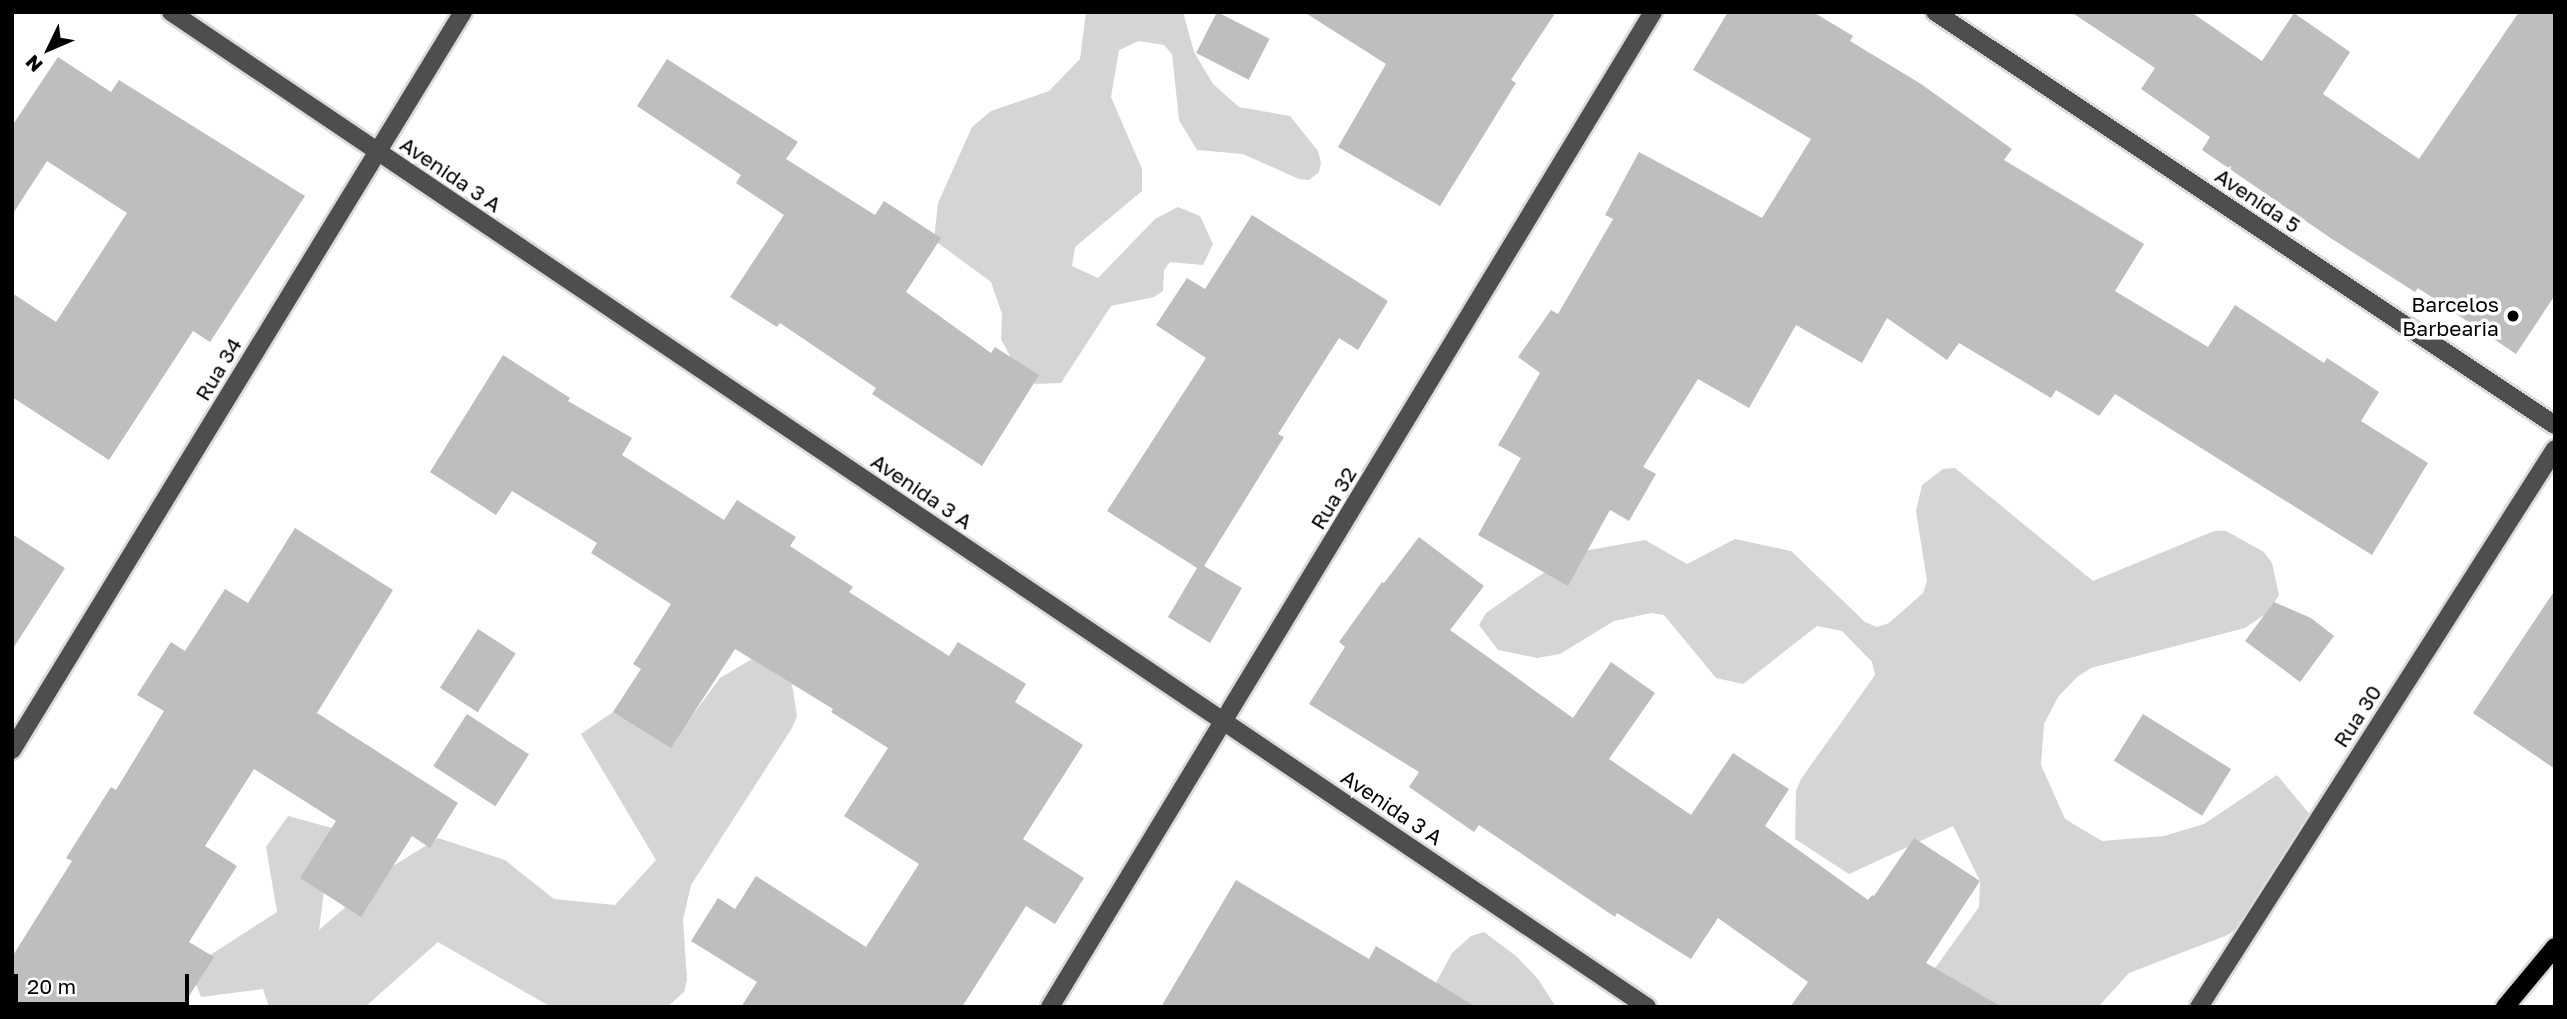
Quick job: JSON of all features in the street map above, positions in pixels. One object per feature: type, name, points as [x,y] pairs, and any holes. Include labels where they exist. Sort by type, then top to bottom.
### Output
[{"type":"main road","points":[[2505,1007],[2555,947]]},
{"type":"street","name":"Avenida 3 A","points":[[171,12],[1647,1007]]},
{"type":"street","name":"Rua 34","points":[[12,750],[463,12]]},
{"type":"street","name":"Rua 32","points":[[1050,1007],[1653,12]]},
{"type":"street","name":"Avenida 5","points":[[1935,12],[2555,425]]},
{"type":"street","name":"Rua 30","points":[[2199,1007],[2555,449]]},
{"type":"shaded area","points":[[1086,12],[1183,12],[1194,52],[1213,84],[1239,107],[1290,116],[1318,151],[1321,163],[1319,172],[1309,180],[1299,179],[1243,154],[1197,150],[1179,120],[1172,54],[1164,45],[1139,41],[1119,50],[1111,97],[1142,169],[1142,191],[1075,247],[1072,266],[1098,278],[1155,219],[1178,207],[1200,216],[1213,244],[1203,265],[1170,262],[1164,270],[1163,291],[1154,297],[1111,306],[1061,383],[1035,384],[1012,360],[1001,339],[1002,314],[991,282],[934,240],[938,203],[972,127],[991,111],[1049,91],[1080,59]]},
{"type":"shaded area","points":[[1955,468],[2093,581],[2214,531],[2226,531],[2264,552],[2272,563],[2279,595],[2267,613],[2245,628],[2091,668],[2077,677],[2058,697],[2044,724],[2041,765],[2065,819],[2102,841],[2164,836],[2204,824],[2277,775],[2311,816],[2298,866],[2230,934],[2129,973],[2098,1007],[1837,1007],[1936,967],[1979,907],[1980,881],[1953,826],[1849,874],[1795,839],[1796,791],[1801,779],[1875,675],[1872,662],[1842,631],[1817,626],[1743,684],[1716,678],[1664,615],[1651,613],[1614,621],[1560,654],[1537,658],[1498,650],[1479,625],[1486,613],[1572,553],[1645,540],[1687,564],[1735,539],[1791,551],[1865,622],[1877,627],[1889,623],[1923,593],[1927,581],[1916,511],[1922,485],[1943,469]]},
{"type":"shaded area","points":[[752,659],[792,684],[797,716],[792,728],[691,885],[683,920],[687,980],[684,992],[667,1007],[551,1007],[438,942],[365,1007],[269,1007],[263,989],[201,997],[190,968],[277,912],[266,847],[288,816],[332,828],[319,930],[393,866],[438,838],[505,860],[554,899],[615,905],[656,860],[581,734],[613,712],[688,721],[720,678]]},
{"type":"shaded area","points":[[1484,932],[1516,956],[1538,979],[1556,1007],[1423,1007],[1452,953],[1471,936]]},
{"type":"building","points":[[1217,12],[1270,39],[1249,80],[1196,53]]},
{"type":"building","points":[[1304,12],[1556,12],[1511,80],[1516,83],[1440,206],[1338,147],[1386,64]]},
{"type":"building","points":[[1728,12],[1813,12],[1853,36],[1850,41],[1921,84],[2012,149],[2004,160],[2144,244],[2115,291],[2208,347],[2235,305],[2324,363],[2327,358],[2379,392],[2361,421],[2428,463],[2372,555],[2115,394],[2099,416],[2056,390],[2051,398],[1959,343],[1947,360],[1887,318],[1862,363],[1796,325],[1749,408],[1698,379],[1643,467],[1656,474],[1629,521],[1610,510],[1568,586],[1478,535],[1521,458],[1498,445],[1540,373],[1518,357],[1551,310],[1558,314],[1613,219],[1605,215],[1639,152],[1762,218],[1811,139],[1693,70]]},
{"type":"building","points":[[2071,12],[2191,12],[2262,61],[2294,13],[2350,52],[2323,94],[2419,159],[2519,12],[2555,12],[2555,295],[2516,354],[2418,288],[2415,292],[2332,239],[2202,150],[2210,137],[2141,89],[2155,68]]},
{"type":"building","points":[[58,57],[111,92],[119,80],[305,196],[210,342],[193,331],[109,460],[12,397],[12,293],[56,322],[127,213],[47,161],[12,215],[12,126]]},
{"type":"building","points":[[667,59],[798,142],[786,159],[875,215],[884,201],[941,238],[906,292],[991,353],[995,347],[1039,375],[982,466],[872,394],[876,388],[780,323],[777,327],[730,297],[784,215],[736,183],[741,175],[637,106]]},
{"type":"building","points":[[1252,215],[1388,301],[1358,350],[1339,338],[1278,434],[1284,437],[1204,566],[1242,588],[1210,643],[1168,617],[1197,568],[1107,511],[1206,358],[1156,325],[1187,278],[1205,289]]},
{"type":"building","points":[[503,355],[570,398],[568,401],[632,438],[622,455],[724,520],[737,500],[796,537],[790,546],[853,587],[849,592],[949,656],[958,642],[1026,684],[1015,702],[1083,745],[1023,839],[1084,878],[1055,924],[1026,906],[962,1007],[741,1007],[757,982],[691,941],[718,898],[735,909],[756,876],[866,947],[919,864],[844,816],[888,748],[831,712],[833,709],[735,649],[671,748],[613,712],[641,669],[633,664],[671,604],[591,553],[597,543],[512,491],[496,515],[430,472]]},
{"type":"building","points":[[295,528],[393,590],[317,713],[458,803],[430,848],[412,836],[361,917],[300,878],[336,821],[254,769],[205,846],[237,866],[189,942],[214,957],[182,1007],[12,1007],[12,957],[72,861],[66,858],[111,787],[116,790],[164,711],[137,695],[171,642],[185,651],[225,589],[248,603]]},
{"type":"building","points":[[12,534],[65,568],[12,650]]},
{"type":"building","points":[[1419,537],[1484,586],[1450,630],[1573,718],[1611,662],[1655,693],[1609,759],[1691,815],[1733,753],[1789,789],[1765,826],[1868,900],[1874,896],[1914,838],[1980,881],[1926,963],[2002,1007],[1790,1007],[1808,982],[1718,918],[1691,959],[1617,913],[1615,917],[1479,825],[1474,832],[1409,787],[1419,772],[1309,704],[1345,647],[1339,642],[1382,582],[1384,583]]},
{"type":"building","points":[[2555,590],[2555,769],[2473,713]]},
{"type":"building","points":[[2274,602],[2311,618],[2334,636],[2300,682],[2245,641]]},
{"type":"building","points":[[478,629],[516,654],[478,712],[440,688]]},
{"type":"building","points":[[467,714],[529,754],[495,806],[433,766]]},
{"type":"building","points":[[2143,714],[2231,769],[2202,816],[2114,761]]},
{"type":"building","points":[[1236,880],[1369,959],[1376,946],[1476,1007],[1161,1007]]},
{"type":"place","name":"Barcelos Barbearia","points":[[2513,316]]}]
